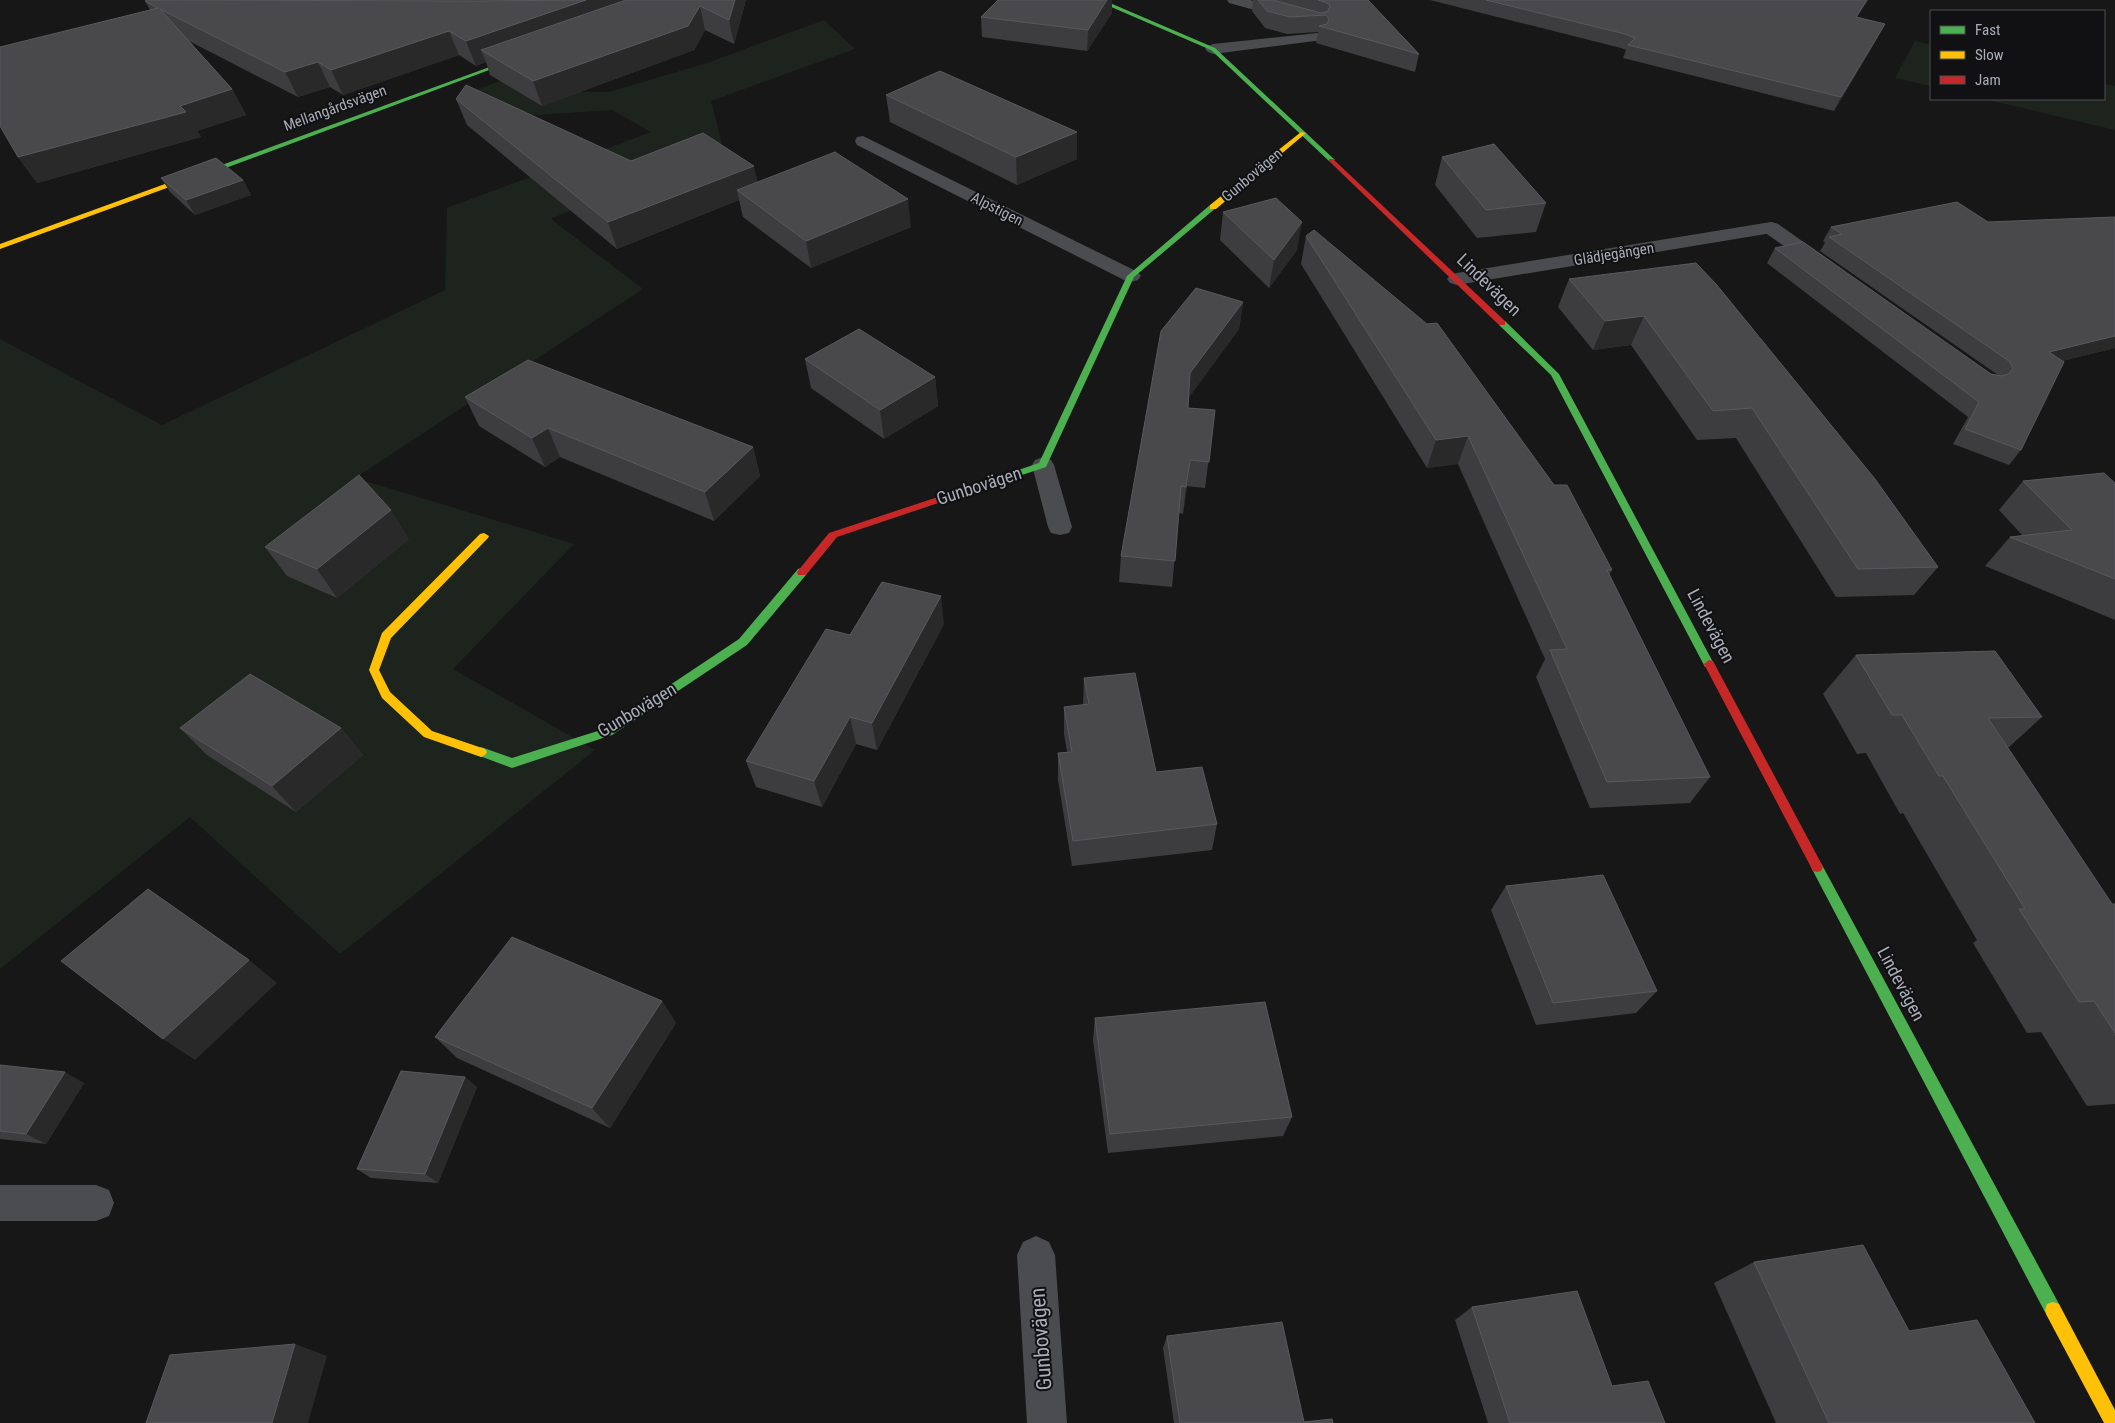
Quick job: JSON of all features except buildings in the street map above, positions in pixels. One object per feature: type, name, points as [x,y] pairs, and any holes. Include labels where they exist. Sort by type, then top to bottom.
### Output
[{"type":"street","name":"Lindevägen","points":[[1098,0],[1213,49],[1303,132],[1555,374],[2114,1423]]},
{"type":"street","points":[[1234,0],[1303,19]]},
{"type":"street","points":[[1213,49],[1318,37]]},
{"type":"street","name":"Mellangårdsvägen","points":[[0,247],[534,52]]},
{"type":"street","name":"Gunbovägen","points":[[1060,527],[1043,465],[1131,276],[1303,132]]},
{"type":"street","name":"Alpstigen","points":[[863,141],[1131,276]]},
{"type":"street","name":"Glädjegången","points":[[1456,280],[1771,228],[1844,279]]},
{"type":"street","name":"Gunbovägen","points":[[484,536],[386,636],[374,670],[386,695],[428,734],[512,763],[608,732],[743,642],[833,535],[1043,465]]},
{"type":"street","points":[[0,1203],[96,1203]]},
{"type":"street","name":"Gunbovägen","points":[[1036,1255],[1047,1423]]},
{"type":"shaded area","points":[[824,20],[855,49],[711,101],[722,144],[551,219],[643,289],[355,478],[574,544],[453,669],[595,750],[340,954],[190,817],[0,969],[0,339],[162,425],[445,290],[447,208],[651,132],[612,110],[464,120],[459,96],[522,73],[582,92],[609,92],[707,63]]},
{"type":"shaded area","points":[[1915,41],[1930,45],[1930,86],[1895,78]]},
{"type":"shaded area","points":[[2105,84],[2115,86],[2115,130],[1988,100],[2105,100]]},
{"type":"traffic: fast","points":[[1098,0],[1213,49],[1331,160]]},
{"type":"traffic: fast","points":[[201,174],[524,56]]},
{"type":"traffic: fast","points":[[956,494],[1043,465],[1131,276],[1213,207]]},
{"type":"traffic: fast","points":[[1502,323],[1555,374],[1709,664]]},
{"type":"traffic: fast","points":[[481,752],[512,763],[608,732],[743,642],[802,572]]},
{"type":"traffic: fast","points":[[1817,867],[2053,1310]]},
{"type":"traffic: slow","points":[[1213,207],[1303,133]]},
{"type":"traffic: slow","points":[[0,247],[201,174]]},
{"type":"traffic: slow","points":[[481,752],[428,734],[386,695],[374,670],[386,636],[484,536]]},
{"type":"traffic: slow","points":[[2053,1310],[2113,1423]]},
{"type":"traffic: jam","points":[[1331,160],[1502,323]]},
{"type":"traffic: jam","points":[[802,572],[833,535],[956,494]]},
{"type":"traffic: jam","points":[[1709,664],[1817,867]]}]
